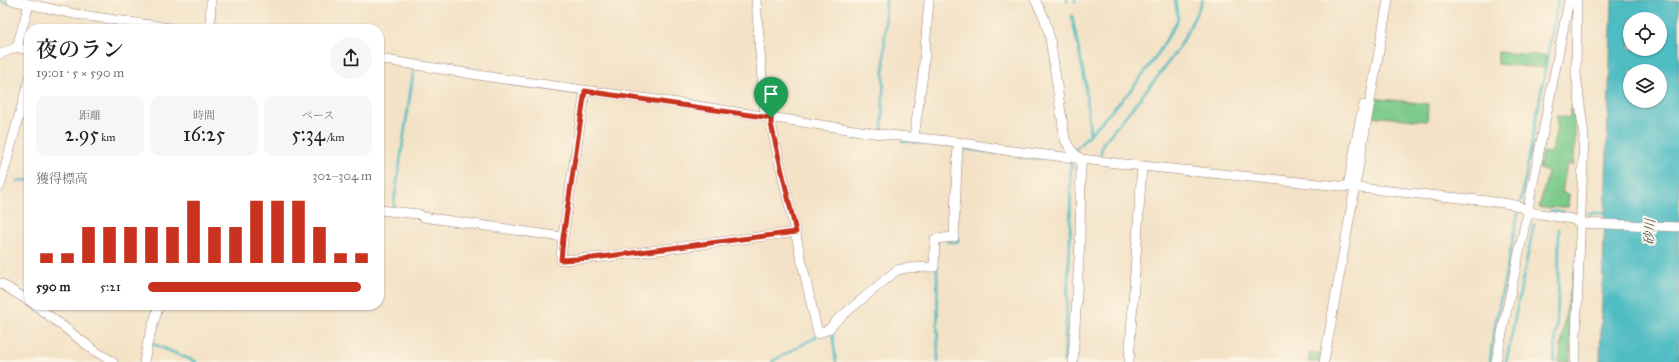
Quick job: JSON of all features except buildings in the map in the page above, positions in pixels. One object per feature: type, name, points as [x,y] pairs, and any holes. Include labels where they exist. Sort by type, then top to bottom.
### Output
[{"type":"street","points":[[11,0],[28,6],[49,4],[75,14],[143,24]]},
{"type":"street","points":[[210,24],[211,0]]},
{"type":"street","points":[[756,0],[769,120],[796,232],[818,334],[829,329],[837,320],[897,270],[934,267],[935,239],[954,237],[958,142]]},
{"type":"street","points":[[914,137],[923,74],[929,0]]},
{"type":"street","points":[[1036,0],[1044,17],[1050,38],[1065,140],[1081,161],[1080,248],[1073,362]]},
{"type":"street","points":[[1324,362],[1352,187],[1388,0]]},
{"type":"street","points":[[1496,362],[1525,224],[1529,212],[1529,203],[1569,0]]},
{"type":"street","points":[[1575,362],[1584,135],[1576,74],[1577,0]]},
{"type":"street","points":[[16,47],[28,6]]},
{"type":"street","points":[[0,54],[16,47],[24,49]]},
{"type":"street","points":[[384,60],[769,120],[958,142],[1081,161],[1510,204],[1519,206],[1529,212],[1564,217],[1580,223],[1679,227]]},
{"type":"street","points":[[585,91],[561,260],[580,259],[796,232]]},
{"type":"street","points":[[0,186],[24,97]]},
{"type":"street","points":[[1352,187],[1360,120],[1365,100]]},
{"type":"street","points":[[1129,362],[1142,168]]},
{"type":"street","points":[[384,211],[418,214],[423,217],[563,238]]},
{"type":"street","points":[[0,282],[24,298]]},
{"type":"street","points":[[42,310],[95,351],[113,362]]},
{"type":"street","points":[[144,362],[158,310]]},
{"type":"green space","points":[[1498,52],[1546,56],[1544,68],[1497,64]]},
{"type":"green space","points":[[1372,98],[1428,104],[1427,121],[1369,116]]},
{"type":"green space","points":[[1572,105],[1575,127],[1574,157],[1573,165],[1567,164],[1562,193],[1569,194],[1568,207],[1539,208],[1548,172],[1539,169],[1542,152],[1551,153],[1557,128],[1557,116],[1569,118]]},
{"type":"green space","points":[[1574,270],[1570,362],[1559,362],[1564,323]]},
{"type":"green space","points":[[1310,352],[1320,353],[1319,362],[1308,362]]},
{"type":"water","name":"砂川","points":[[1612,0],[1679,0],[1679,362],[1600,362]]},
{"type":"waterway","points":[[882,130],[886,0]]},
{"type":"waterway","points":[[1075,150],[1131,90],[1156,57],[1178,18],[1175,0]]},
{"type":"waterway","points":[[1100,156],[1103,143],[1156,79],[1180,46],[1203,0]]},
{"type":"waterway","points":[[1521,201],[1558,0]]},
{"type":"waterway","points":[[0,1],[9,3]]},
{"type":"waterway","points":[[1072,16],[1085,81],[1090,134]]},
{"type":"waterway","points":[[393,209],[414,68]]},
{"type":"waterway","points":[[902,141],[933,144]]},
{"type":"waterway","points":[[1063,144],[1068,154]]},
{"type":"waterway","points":[[946,145],[953,146]]},
{"type":"waterway","points":[[959,148],[996,153]]},
{"type":"waterway","points":[[1017,156],[1041,159]]},
{"type":"waterway","points":[[1064,362],[1070,242],[1071,162],[1068,161]]},
{"type":"waterway","points":[[17,181],[24,180]]},
{"type":"waterway","points":[[1550,211],[1564,212]]},
{"type":"waterway","points":[[1588,213],[1607,213]]},
{"type":"waterway","points":[[1490,362],[1493,336],[1518,214]]},
{"type":"waterway","points":[[1506,362],[1534,224]]},
{"type":"waterway","points":[[1554,362],[1558,303],[1559,229]]},
{"type":"waterway","points":[[947,242],[958,242],[958,236]]},
{"type":"waterway","points":[[937,267],[938,362]]},
{"type":"waterway","points":[[832,331],[836,362]]},
{"type":"waterway","points":[[771,362],[816,336]]},
{"type":"waterway","points":[[151,343],[196,362]]},
{"type":"route","points":[[585,91],[678,103],[771,118],[771,124],[796,232],[593,258],[561,260],[585,91]]}]
